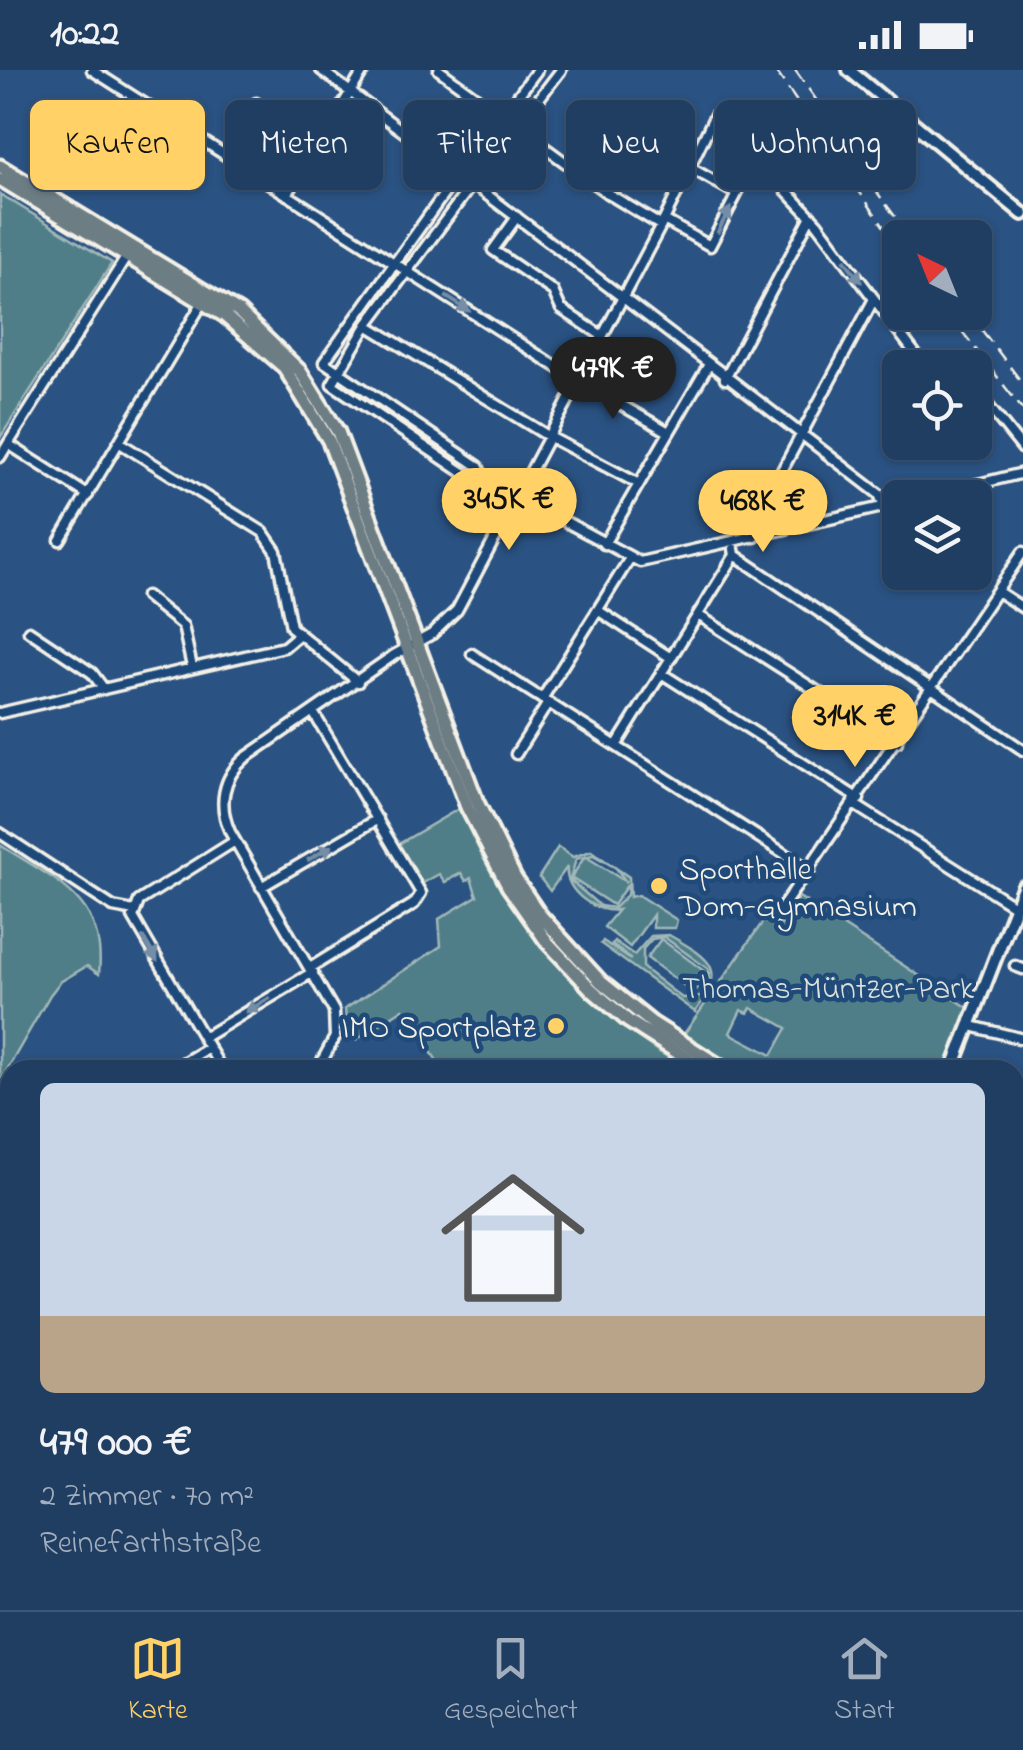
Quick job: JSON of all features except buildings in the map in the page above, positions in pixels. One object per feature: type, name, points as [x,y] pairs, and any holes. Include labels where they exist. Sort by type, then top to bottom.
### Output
[{"type":"main road","points":[[849,70],[1023,214]]},
{"type":"main road","points":[[0,166],[239,312],[282,349],[310,385],[338,432],[414,644]]},
{"type":"main road","points":[[0,179],[203,302],[273,355],[314,410],[477,802],[522,899],[569,967],[602,998],[691,1060]]},
{"type":"main road","points":[[956,1060],[971,1026],[1011,964],[1016,907],[1022,893]]},
{"type":"main road","points":[[522,899],[619,998],[711,1060]]},
{"type":"street","points":[[92,70],[577,380],[667,430]]},
{"type":"street","points":[[321,70],[403,131]]},
{"type":"street","points":[[345,100],[364,70]]},
{"type":"street","points":[[439,70],[481,100]]},
{"type":"street","points":[[515,100],[537,70]]},
{"type":"street","points":[[538,100],[561,70]]},
{"type":"street","points":[[695,155],[715,114],[811,216],[912,350]]},
{"type":"street","points":[[546,147],[607,193],[710,246],[737,194],[695,170]]},
{"type":"street","points":[[287,195],[290,190]]},
{"type":"street","points":[[336,373],[324,362],[446,190]]},
{"type":"street","points":[[468,190],[367,325],[332,384],[471,478],[484,477],[630,558],[648,562],[882,506]]},
{"type":"street","points":[[481,190],[623,294],[708,366],[879,494],[882,501]]},
{"type":"street","points":[[323,1060],[332,1044],[336,1021],[311,970],[235,841],[222,806],[231,773],[245,758],[440,629],[462,602],[678,190]]},
{"type":"street","points":[[725,379],[811,216]]},
{"type":"street","points":[[517,217],[493,250],[553,291],[562,308],[601,335]]},
{"type":"street","points":[[0,457],[127,256]]},
{"type":"street","points":[[755,537],[755,521],[874,300]]},
{"type":"street","points":[[60,540],[203,302]]},
{"type":"street","points":[[367,325],[548,436],[637,484]]},
{"type":"street","points":[[604,544],[667,430],[708,366]]},
{"type":"street","points":[[992,410],[1023,449]]},
{"type":"street","points":[[120,443],[263,532],[276,551],[291,628],[358,682]]},
{"type":"street","points":[[8,444],[88,495]]},
{"type":"street","points":[[992,481],[1023,474]]},
{"type":"street","points":[[732,542],[735,554],[932,692],[1023,750]]},
{"type":"street","points":[[775,918],[932,692],[1023,552]]},
{"type":"street","points":[[616,746],[735,554]]},
{"type":"street","points":[[516,754],[630,558]]},
{"type":"street","points":[[997,591],[1023,608]]},
{"type":"street","points":[[146,596],[183,626],[192,668]]},
{"type":"street","points":[[599,611],[671,658]]},
{"type":"street","points":[[698,615],[897,742]]},
{"type":"street","points":[[29,632],[92,673],[104,689]]},
{"type":"street","points":[[0,713],[284,647],[297,636]]},
{"type":"street","points":[[472,654],[810,870]]},
{"type":"street","points":[[661,673],[1016,907]]},
{"type":"street","points":[[202,1038],[421,897],[313,712]]},
{"type":"street","points":[[262,886],[378,819]]},
{"type":"street","points":[[0,833],[112,907],[134,911]]},
{"type":"street","points":[[216,1060],[134,923],[134,911],[139,901],[235,841]]},
{"type":"street","points":[[971,1026],[1023,1039]]},
{"type":"street","points":[[188,1060],[208,1048]]},
{"type":"green space","points":[[0,194],[112,263],[0,438]]},
{"type":"green space","points":[[460,808],[498,884],[548,954],[608,1014],[672,1060],[436,1060],[403,1009],[356,1040],[347,1031],[345,1009],[441,946],[439,919],[477,896],[471,878],[466,881],[461,873],[445,882],[439,874],[421,884],[397,845]]},
{"type":"green space","points":[[0,845],[58,881],[86,909],[95,927],[99,974],[87,966],[60,982],[13,1060],[0,1060]]},
{"type":"green space","points":[[558,847],[573,857],[591,851],[615,867],[593,855],[586,857],[626,882],[616,868],[629,877],[630,897],[638,895],[677,920],[675,928],[653,928],[653,915],[630,947],[604,927],[618,910],[601,908],[583,899],[570,884],[567,867],[550,891],[539,877]],"holes":[[[584,857],[571,878],[613,905],[628,884],[627,895],[614,908],[600,906],[570,880],[576,859]]]},
{"type":"green space","name":"Thomas-Müntzer-Park","points":[[799,897],[970,1009],[947,1060],[726,1060],[684,1034],[767,916],[781,925]],"holes":[[[751,1008],[787,1028],[772,1055],[730,1033],[741,1010],[748,1013]]]},
{"type":"green space","points":[[669,935],[697,952],[711,968],[710,986],[695,1012],[601,944],[603,941],[631,960],[612,944],[614,941],[634,955],[651,936]],"holes":[[[664,937],[708,969],[710,984],[700,997],[682,998],[643,968],[643,949],[652,939]]]},
{"type":"green space","points":[[661,939],[708,974],[694,993],[647,958]]},
{"type":"railway","points":[[775,70],[882,224]]},
{"type":"railway","points":[[795,70],[816,100]]},
{"type":"railway","points":[[875,190],[898,220]]},
{"type":"railway","points":[[961,330],[1023,410]]},
{"type":"railway","points":[[982,330],[1023,384]]},
{"type":"place","name":"Sporthalle Dom-Gymnasium","points":[[659,886]]},
{"type":"place","name":"IMO Sportplatz","points":[[556,1026]]}]
